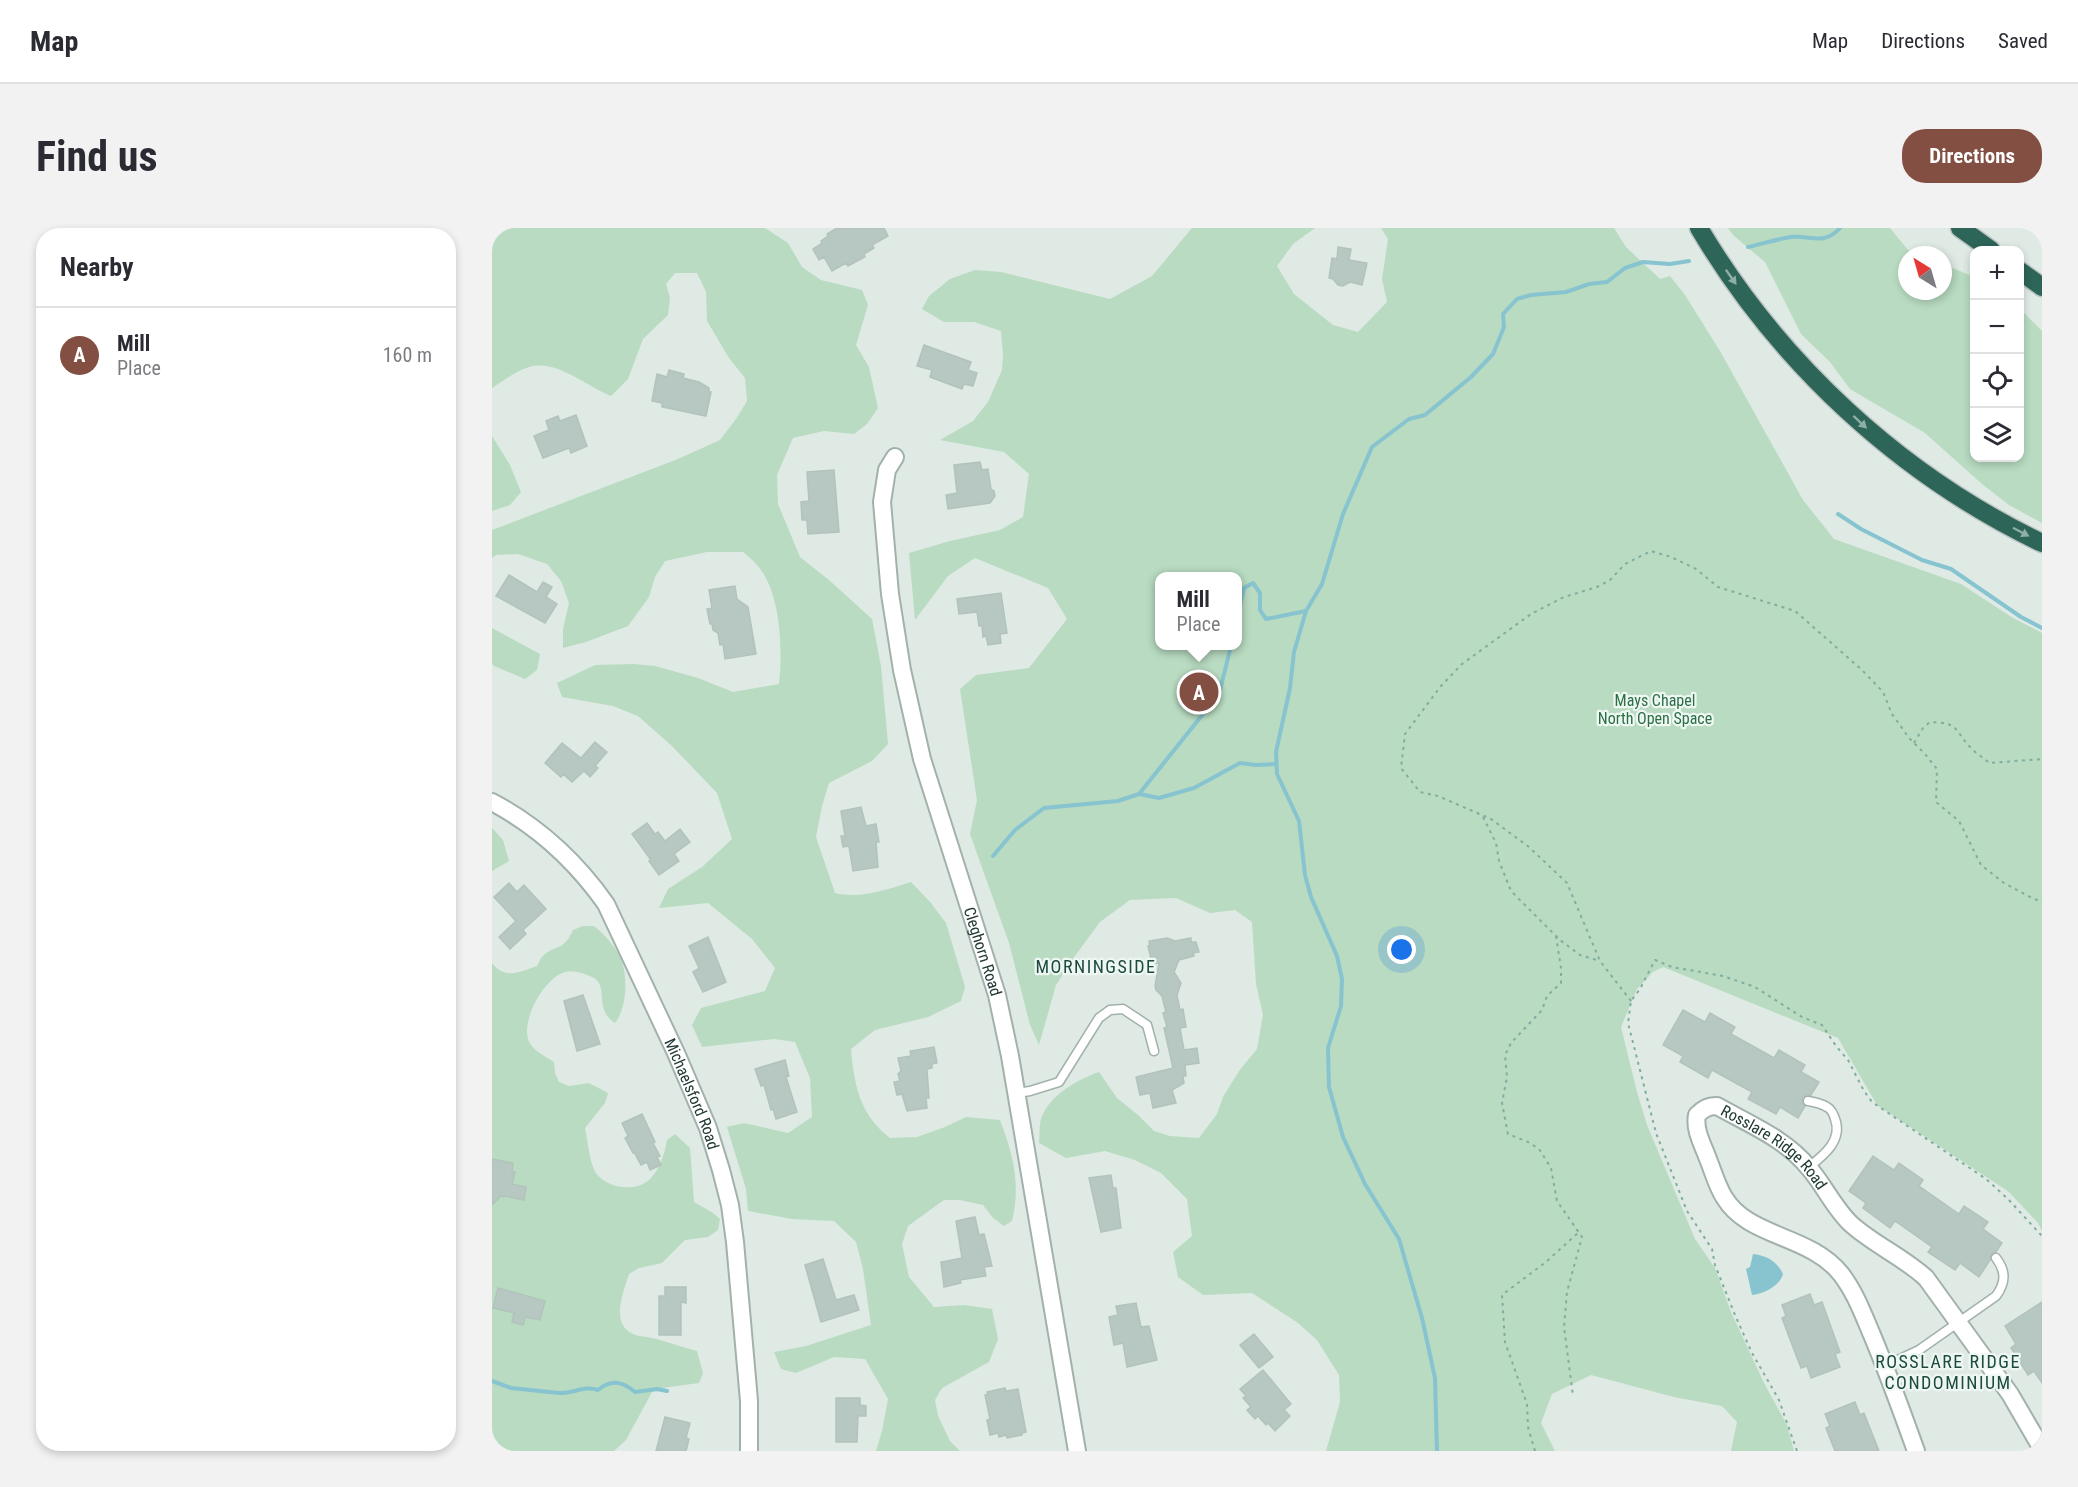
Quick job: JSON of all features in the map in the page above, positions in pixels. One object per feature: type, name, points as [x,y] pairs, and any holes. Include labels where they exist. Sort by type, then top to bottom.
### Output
[{"type":"highway","points":[[1699,228],[1770,330],[1815,379],[1876,436],[1950,491],[2042,543]]},
{"type":"highway","points":[[1960,228],[1985,246]]},
{"type":"highway","points":[[2024,274],[2042,287]]},
{"type":"street","name":"Cleghorn Road","points":[[895,457],[887,470],[882,502],[890,594],[902,670],[922,759],[997,995],[1017,1093],[1077,1451]]},
{"type":"street","name":"Michaelsford Road","points":[[492,802],[519,816],[547,837],[571,860],[606,904],[676,1053],[708,1128],[730,1205],[735,1242],[749,1401],[749,1451]]},
{"type":"street","name":"Rosslare Ridge Road","points":[[1916,1451],[1885,1366],[1854,1294],[1841,1274],[1828,1260],[1805,1245],[1763,1229],[1733,1209],[1724,1197],[1697,1130],[1696,1115],[1701,1110],[1717,1106],[1780,1141],[1809,1167],[1852,1225],[1911,1265],[1926,1278],[2010,1394],[2042,1449]]},
{"type":"lane","points":[[1017,1093],[1059,1082],[1099,1018],[1110,1010],[1123,1009],[1147,1025],[1154,1051]]},
{"type":"lane","points":[[1808,1101],[1827,1107],[1832,1112],[1836,1120],[1837,1132],[1827,1153],[1809,1167]]},
{"type":"lane","points":[[1885,1366],[1919,1350],[1996,1296],[2002,1288],[2004,1278],[2003,1267],[1996,1258]]},
{"type":"path","points":[[1631,1000],[1600,962],[1567,883],[1529,847],[1491,819],[1438,796],[1420,792],[1401,768],[1405,734],[1436,692],[1462,664],[1531,614],[1564,597],[1597,587],[1610,580],[1625,564],[1651,551],[1671,557],[1696,569],[1718,587],[1796,611],[1862,670],[1883,693],[1892,714],[1937,769],[1936,801],[1959,821],[1981,865],[2004,883],[2042,902]]},
{"type":"path","points":[[1914,743],[1923,728],[1930,722],[1944,722],[1956,727],[1970,747],[1989,763],[2042,759]]},
{"type":"path","points":[[1483,816],[1496,843],[1499,861],[1511,891],[1556,936],[1580,955],[1600,962]]},
{"type":"path","points":[[1556,936],[1561,983],[1547,996],[1542,1010],[1511,1044],[1505,1055],[1507,1077],[1502,1103],[1508,1134],[1539,1149],[1551,1168],[1557,1201],[1582,1237],[1567,1292],[1564,1327],[1572,1396]]},
{"type":"path","points":[[1535,1451],[1528,1427],[1527,1404],[1505,1342],[1502,1295],[1546,1262],[1579,1232]]},
{"type":"green space","points":[[492,228],[765,228],[788,243],[802,267],[821,280],[862,290],[868,305],[856,345],[869,367],[878,408],[867,424],[854,434],[824,431],[793,438],[777,475],[778,504],[800,557],[872,619],[881,666],[888,744],[872,761],[829,783],[822,806],[816,837],[835,893],[863,894],[883,891],[911,882],[946,923],[965,987],[961,1001],[928,1017],[875,1030],[851,1049],[860,1098],[872,1119],[890,1138],[917,1137],[966,1117],[1000,1120],[1014,1169],[1016,1194],[1012,1221],[1004,1226],[993,1218],[983,1205],[960,1200],[944,1200],[908,1226],[902,1244],[909,1277],[934,1307],[964,1305],[992,1309],[998,1339],[989,1362],[942,1388],[935,1400],[938,1416],[950,1441],[960,1451],[876,1451],[888,1399],[865,1359],[834,1357],[796,1373],[781,1369],[774,1352],[806,1346],[871,1325],[863,1269],[856,1242],[834,1221],[792,1219],[748,1211],[746,1189],[727,1127],[744,1123],[788,1133],[812,1117],[810,1078],[795,1042],[774,1039],[702,1047],[692,1025],[701,1008],[765,991],[775,968],[752,939],[708,903],[659,908],[668,889],[702,867],[732,839],[717,793],[672,746],[638,716],[613,706],[562,697],[557,683],[595,665],[633,664],[655,666],[698,678],[733,692],[779,684],[781,655],[779,622],[776,605],[765,576],[743,552],[707,552],[665,561],[655,577],[649,597],[628,626],[563,648],[563,629],[569,603],[561,581],[547,564],[518,554],[496,555],[492,558],[492,530],[678,459],[720,440],[747,401],[745,378],[729,358],[707,321],[706,292],[697,273],[675,273],[666,284],[670,298],[668,315],[643,339],[628,379],[611,396],[560,370],[539,366],[519,371],[492,388]]},
{"type":"green space","name":"Mays Chapel North Open Space","points":[[1192,228],[1315,228],[1293,244],[1277,266],[1294,294],[1333,325],[1358,332],[1387,302],[1382,279],[1388,239],[1381,228],[1614,228],[1626,247],[1660,279],[1670,276],[1685,295],[1720,351],[1803,500],[1834,539],[1961,584],[2013,618],[2042,633],[2042,1231],[2038,1223],[2009,1192],[1877,1105],[1838,1038],[1663,967],[1653,972],[1637,989],[1621,1027],[1647,1125],[1695,1239],[1715,1268],[1731,1312],[1764,1383],[1787,1425],[1794,1451],[1731,1451],[1737,1422],[1722,1406],[1674,1397],[1591,1375],[1552,1394],[1541,1423],[1555,1451],[1326,1451],[1340,1402],[1339,1375],[1317,1340],[1298,1323],[1252,1293],[1203,1295],[1178,1277],[1173,1252],[1192,1236],[1187,1199],[1161,1173],[1135,1160],[1105,1151],[1066,1158],[1039,1143],[1041,1119],[1050,1103],[1073,1084],[1099,1072],[1117,1098],[1154,1131],[1170,1136],[1199,1138],[1217,1114],[1223,1097],[1239,1071],[1257,1049],[1263,1015],[1256,984],[1252,922],[1235,910],[1210,913],[1176,898],[1130,900],[1100,922],[1056,985],[1039,1045],[1030,1025],[1009,943],[970,834],[977,800],[960,689],[976,675],[1029,668],[1067,619],[1048,588],[975,558],[948,576],[915,620],[909,553],[1000,530],[1023,517],[1029,474],[1004,452],[940,440],[973,421],[988,402],[1002,370],[1003,355],[1001,331],[974,322],[944,322],[922,309],[929,296],[950,279],[975,270],[1001,272],[1110,299],[1152,276]]},
{"type":"green space","points":[[1728,228],[1890,228],[1905,246],[1898,246],[1898,300],[1952,300],[1952,268],[1970,275],[1970,462],[2024,462],[2024,313],[2042,331],[2042,523],[2009,505],[1925,433],[1850,389],[1830,362],[1801,334],[1765,262]]},
{"type":"green space","points":[[492,436],[510,465],[521,492],[510,505],[492,511]]},
{"type":"green space","points":[[492,628],[540,654],[537,670],[525,679],[494,666],[492,664]]},
{"type":"green space","points":[[492,828],[503,840],[509,861],[492,871]]},
{"type":"green space","points":[[583,926],[594,926],[598,929],[613,945],[621,959],[625,974],[625,992],[619,1016],[615,1023],[608,1017],[597,981],[582,973],[565,972],[549,983],[536,1001],[528,1023],[529,1042],[537,1051],[554,1062],[559,1082],[569,1086],[589,1083],[608,1093],[605,1103],[585,1128],[596,1173],[607,1183],[631,1187],[645,1183],[654,1174],[662,1160],[667,1140],[675,1134],[690,1148],[694,1202],[720,1219],[718,1230],[708,1237],[685,1240],[662,1263],[639,1268],[629,1274],[620,1315],[626,1329],[633,1334],[697,1351],[703,1373],[699,1383],[662,1388],[652,1392],[626,1440],[614,1451],[492,1451],[492,963],[507,973],[537,966],[546,953],[562,945],[573,930]]},
{"type":"water","points":[[1753,1254],[1771,1260],[1783,1274],[1770,1289],[1752,1295],[1746,1269],[1750,1267]]},
{"type":"building","points":[[837,228],[884,228],[888,236],[872,245],[874,248],[864,254],[865,257],[848,266],[846,263],[832,271],[824,257],[819,260],[813,249],[822,243],[821,241],[828,236],[827,234]]},
{"type":"building","points":[[1338,247],[1351,249],[1349,260],[1367,263],[1362,285],[1350,282],[1343,286],[1338,285],[1329,278],[1332,258],[1337,259]]},
{"type":"building","points":[[924,345],[971,362],[968,370],[977,373],[973,386],[964,384],[962,389],[930,377],[932,370],[917,366]]},
{"type":"building","points":[[669,370],[684,374],[683,378],[699,382],[709,388],[711,392],[706,416],[662,407],[662,403],[652,401],[657,374],[667,377]]},
{"type":"building","points":[[576,415],[587,446],[571,453],[569,448],[543,458],[534,436],[549,430],[546,421],[558,416],[560,421]]},
{"type":"building","points":[[980,462],[982,470],[988,469],[991,489],[995,496],[990,503],[948,509],[946,495],[957,493],[954,465]]},
{"type":"building","points":[[834,470],[839,532],[808,534],[807,520],[802,520],[801,502],[809,501],[807,472]]},
{"type":"building","points":[[509,575],[537,592],[543,582],[552,587],[546,597],[557,604],[545,623],[496,596]]},
{"type":"building","points":[[735,586],[737,599],[748,607],[756,654],[725,659],[723,644],[720,645],[718,633],[710,624],[707,609],[712,608],[709,590]]},
{"type":"building","points":[[1001,593],[1007,633],[1000,634],[1001,643],[988,645],[986,636],[983,637],[982,626],[979,626],[977,612],[959,614],[957,599]]},
{"type":"building","points":[[595,742],[607,752],[595,766],[598,768],[590,777],[584,771],[572,782],[563,774],[561,777],[545,763],[562,743],[581,758]]},
{"type":"building","points":[[861,807],[866,826],[876,824],[879,842],[876,842],[878,867],[853,871],[849,846],[843,847],[841,836],[845,836],[841,811]]},
{"type":"building","points":[[647,823],[655,834],[658,832],[665,841],[680,829],[690,842],[674,854],[679,861],[659,875],[632,834]]},
{"type":"building","points":[[509,883],[517,892],[524,885],[546,909],[523,930],[526,934],[510,949],[499,937],[516,921],[494,897]]},
{"type":"building","points":[[708,937],[726,982],[703,992],[693,972],[699,968],[689,946]]},
{"type":"building","points":[[1167,938],[1175,941],[1191,938],[1191,942],[1196,942],[1199,952],[1193,953],[1194,956],[1179,960],[1174,972],[1181,983],[1177,995],[1180,1010],[1183,1009],[1186,1027],[1180,1028],[1184,1050],[1197,1048],[1199,1063],[1185,1065],[1184,1083],[1172,1090],[1176,1103],[1153,1108],[1150,1093],[1140,1095],[1136,1077],[1173,1068],[1164,1028],[1167,1027],[1163,1013],[1166,1012],[1162,996],[1155,986],[1159,963],[1152,964],[1148,946],[1150,946],[1149,941]]},
{"type":"building","points":[[583,995],[600,1044],[577,1051],[564,1001]]},
{"type":"building","points":[[1683,1010],[1705,1022],[1710,1013],[1735,1027],[1731,1034],[1774,1058],[1779,1050],[1805,1065],[1801,1072],[1819,1082],[1811,1095],[1803,1097],[1802,1103],[1805,1106],[1798,1118],[1780,1107],[1776,1114],[1748,1099],[1752,1092],[1712,1070],[1708,1078],[1680,1062],[1683,1056],[1663,1045]]},
{"type":"building","points":[[934,1047],[937,1063],[927,1069],[929,1098],[926,1098],[927,1108],[907,1111],[902,1094],[897,1095],[894,1082],[900,1081],[898,1074],[901,1071],[898,1058],[911,1056],[910,1051]]},
{"type":"building","points":[[785,1060],[789,1076],[786,1077],[797,1112],[776,1119],[764,1085],[761,1086],[755,1069]]},
{"type":"building","points":[[642,1114],[660,1156],[657,1157],[661,1165],[650,1170],[647,1162],[641,1165],[633,1153],[625,1138],[628,1136],[622,1123]]},
{"type":"building","points":[[1873,1156],[1894,1170],[1899,1163],[1923,1180],[1919,1186],[1959,1214],[1964,1206],[1988,1222],[1983,1229],[2002,1243],[1991,1255],[1979,1277],[1960,1263],[1955,1270],[1928,1252],[1932,1247],[1895,1221],[1890,1228],[1863,1208],[1866,1203],[1849,1191]]},
{"type":"building","points":[[492,1159],[513,1163],[512,1172],[515,1172],[512,1184],[526,1187],[524,1200],[501,1196],[492,1205]]},
{"type":"building","points":[[1111,1175],[1113,1188],[1116,1188],[1121,1228],[1101,1232],[1089,1178]]},
{"type":"building","points":[[975,1217],[979,1235],[984,1234],[992,1266],[984,1267],[986,1276],[960,1280],[961,1283],[944,1287],[941,1262],[962,1258],[956,1221]]},
{"type":"building","points":[[823,1259],[836,1300],[854,1295],[859,1310],[821,1322],[805,1265]]},
{"type":"building","points":[[665,1287],[686,1287],[686,1303],[681,1302],[681,1335],[659,1335],[659,1296],[665,1296]]},
{"type":"building","points":[[498,1288],[545,1301],[540,1320],[525,1317],[523,1325],[512,1322],[514,1313],[493,1308]]},
{"type":"building","points":[[1810,1294],[1814,1305],[1822,1302],[1840,1352],[1835,1354],[1840,1367],[1811,1378],[1807,1366],[1801,1368],[1782,1318],[1786,1316],[1782,1305]]},
{"type":"building","points":[[2042,1302],[2042,1383],[2034,1371],[2028,1375],[2011,1348],[2016,1344],[2005,1326]]},
{"type":"building","points":[[1136,1303],[1141,1327],[1149,1326],[1157,1360],[1127,1367],[1123,1343],[1114,1345],[1109,1317],[1118,1315],[1116,1306]]},
{"type":"building","points":[[1254,1334],[1273,1357],[1259,1368],[1240,1345]]},
{"type":"building","points":[[1263,1370],[1291,1404],[1284,1410],[1290,1416],[1275,1431],[1258,1416],[1255,1419],[1247,1410],[1251,1407],[1243,1398],[1246,1396],[1240,1389]]},
{"type":"building","points":[[1005,1388],[1006,1391],[1018,1389],[1026,1432],[1007,1438],[1006,1435],[999,1437],[998,1433],[990,1435],[987,1420],[990,1419],[985,1395],[988,1394],[987,1392]]},
{"type":"building","points":[[836,1398],[860,1398],[860,1405],[866,1406],[866,1416],[858,1416],[857,1442],[836,1442]]},
{"type":"building","points":[[1855,1402],[1860,1415],[1864,1413],[1879,1451],[1835,1451],[1826,1428],[1830,1426],[1825,1414]]},
{"type":"building","points":[[665,1417],[690,1423],[686,1438],[689,1439],[686,1451],[656,1451]]},
{"type":"waterway","points":[[1748,247],[1791,237],[1828,237],[1840,228]]},
{"type":"waterway","points":[[1437,1451],[1435,1378],[1422,1318],[1399,1239],[1365,1184],[1343,1137],[1329,1087],[1328,1048],[1341,1006],[1342,979],[1337,956],[1311,897],[1305,875],[1299,821],[1277,774],[1276,752],[1290,688],[1294,652],[1306,611],[1322,584],[1343,514],[1372,447],[1409,419],[1425,415],[1471,377],[1493,354],[1504,327],[1503,314],[1517,299],[1531,295],[1566,292],[1589,284],[1607,282],[1625,268],[1643,262],[1670,264],[1689,261]]},
{"type":"waterway","points":[[1838,514],[1861,529],[1922,560],[1951,569],[2021,617],[2042,628]]},
{"type":"waterway","points":[[1242,597],[1244,588],[1253,583],[1260,593],[1260,610],[1266,619],[1306,611]]},
{"type":"waterway","points":[[1139,794],[1219,694],[1230,650]]},
{"type":"waterway","points":[[993,856],[1015,830],[1044,808],[1118,801],[1139,794],[1159,798],[1194,788],[1240,763],[1276,764]]},
{"type":"waterway","points":[[492,1381],[511,1388],[559,1393],[588,1388],[598,1390],[612,1383],[621,1384],[635,1392],[657,1389],[667,1391]]},
{"type":"place","name":"Mill","points":[[1199,692]]},
{"type":"district","name":"MORNINGSIDE","points":[[1096,966]]},
{"type":"district","name":"ROSSLARE RIDGE CONDOMINIUM","points":[[1948,1371]]}]
